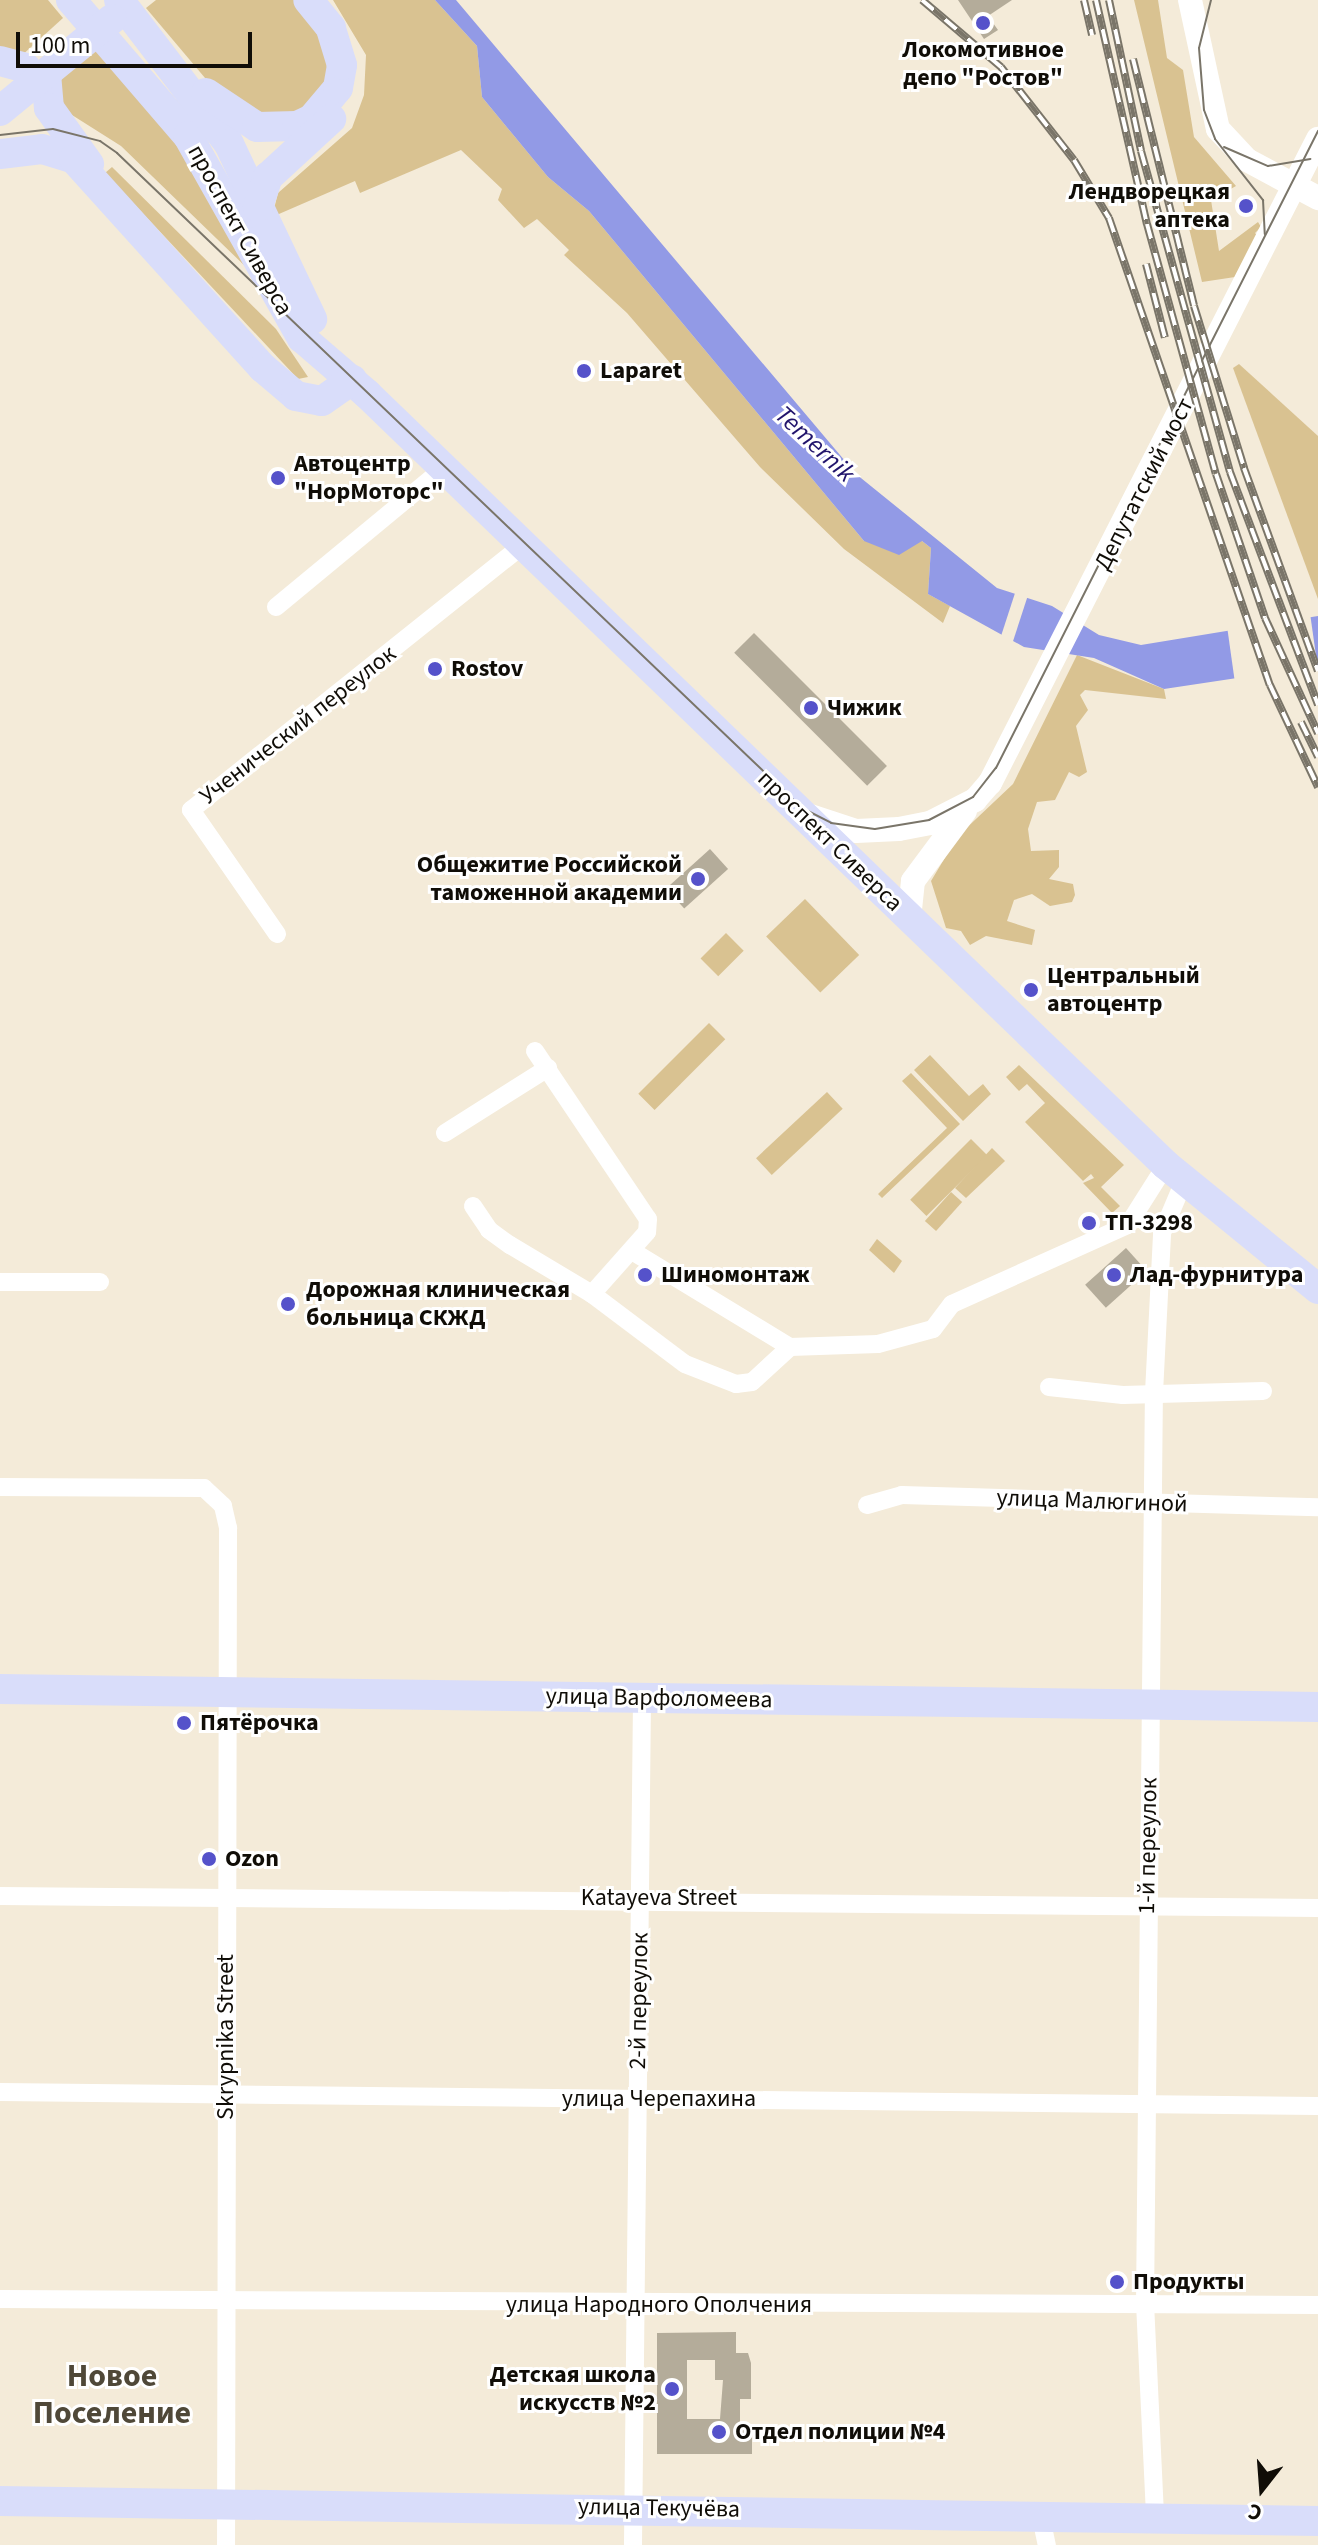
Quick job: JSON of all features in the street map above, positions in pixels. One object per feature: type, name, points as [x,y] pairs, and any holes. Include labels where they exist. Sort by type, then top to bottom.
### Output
[{"type":"main road","name":"проспект Сиверса","points":[[71,0],[188,136],[291,324],[1175,1173],[1318,1289]]},
{"type":"main road","points":[[0,111],[34,65],[108,0]]},
{"type":"main road","name":"проспект Сиверса","points":[[119,0],[177,68],[229,144],[304,305],[352,380]]},
{"type":"main road","points":[[0,89],[135,0]]},
{"type":"main road","points":[[177,68],[244,121],[257,127],[297,126],[330,100],[342,65],[331,28],[308,0]]},
{"type":"main road","points":[[258,207],[268,177],[319,132],[348,92],[351,50],[324,0]]},
{"type":"main road","points":[[34,65],[49,108],[68,139],[279,382]]},
{"type":"main road","points":[[0,154],[42,149],[74,159],[279,382],[312,401],[331,398],[352,380]]},
{"type":"main road","name":"улица Варфоломеева","points":[[0,1689],[1318,1707]]},
{"type":"main road","name":"улица Текучёва","points":[[0,2501],[1040,2513],[1318,2521]]},
{"type":"street","points":[[1190,0],[1218,129],[1247,160],[1318,198]]},
{"type":"street","name":"Депутатский мост","points":[[909,919],[913,881],[999,770],[1318,139]]},
{"type":"street","points":[[276,607],[444,468]]},
{"type":"street","name":"Ученический переулок","points":[[277,934],[191,810],[522,546]]},
{"type":"street","points":[[801,811],[830,827],[875,832],[930,823],[975,800]]},
{"type":"street","points":[[862,872],[863,851],[875,832]]},
{"type":"street","points":[[535,1051],[581,1113],[589,1139],[648,1219],[647,1232],[592,1294]]},
{"type":"street","points":[[445,1133],[548,1068]]},
{"type":"street","points":[[632,1251],[790,1347],[878,1344],[933,1329],[952,1304],[1128,1225],[1175,1173]]},
{"type":"street","name":"1-й переулок","points":[[1155,2515],[1145,2306],[1146,1905],[1154,1393],[1162,1233],[1175,1173]]},
{"type":"street","points":[[473,1206],[489,1230],[592,1294],[685,1364],[719,1381],[752,1382],[790,1347]]},
{"type":"street","points":[[0,1282],[100,1282]]},
{"type":"street","points":[[1049,1387],[1154,1393],[1263,1391]]},
{"type":"street","name":"Skrypnika Street","points":[[0,1487],[204,1488],[223,1506],[228,1528],[224,2301],[226,2545]]},
{"type":"street","name":"улица Малюгиной","points":[[867,1505],[902,1495],[1318,1507]]},
{"type":"street","name":"2-й переулок","points":[[633,2545],[642,1697]]},
{"type":"street","name":"Katayeva Street","points":[[0,1896],[640,1897],[1318,1908]]},
{"type":"street","name":"улица Черепахина","points":[[0,2092],[1318,2106]]},
{"type":"street","name":"улица Народного Ополчения","points":[[0,2299],[636,2307],[1318,2305]]},
{"type":"street","points":[[1040,2513],[1047,2545]]},
{"type":"shaded area","points":[[0,0],[48,0],[63,18],[19,58],[0,55]]},
{"type":"shaded area","points":[[156,0],[297,0],[324,33],[333,64],[318,104],[279,122],[216,91],[146,8]]},
{"type":"shaded area","points":[[333,0],[435,0],[477,46],[482,97],[548,177],[589,211],[864,541],[922,541],[931,548],[928,594],[950,606],[943,623],[844,549],[760,467],[627,313],[564,255],[569,250],[537,219],[524,228],[498,200],[502,189],[461,150],[360,193],[355,181],[272,217],[278,193],[352,128],[364,95],[366,55]]},
{"type":"shaded area","points":[[1134,0],[1158,0],[1167,58],[1183,70],[1194,137],[1236,186],[1211,200],[1219,251],[1258,222],[1261,227],[1255,233],[1261,240],[1235,277],[1202,282]]},
{"type":"shaded area","points":[[94,48],[184,144],[248,269],[121,146],[72,115],[56,96],[54,79]]},
{"type":"shaded area","points":[[112,167],[276,329],[308,377],[298,379],[105,173]]},
{"type":"shaded area","points":[[1239,364],[1318,436],[1318,599],[1233,368]]},
{"type":"shaded area","points":[[1077,655],[1164,689],[1166,699],[1085,690],[1080,695],[1088,710],[1076,726],[1087,772],[1079,777],[1069,772],[1055,800],[1037,802],[1028,829],[1031,851],[1059,850],[1059,867],[1049,879],[1073,884],[1075,895],[1072,902],[1050,906],[1032,894],[1014,900],[1007,921],[1035,930],[1032,945],[986,936],[970,945],[961,931],[946,928],[931,881],[958,836],[1013,784]]},
{"type":"shaded area","points":[[805,899],[859,955],[820,993],[766,937]]},
{"type":"shaded area","points":[[726,933],[744,951],[718,976],[701,958]]},
{"type":"shaded area","points":[[709,1023],[725,1039],[655,1110],[638,1094]]},
{"type":"shaded area","points":[[930,1055],[969,1096],[983,1084],[991,1094],[963,1121],[914,1070]]},
{"type":"shaded area","points":[[1019,1065],[1124,1165],[1101,1187],[1120,1206],[1112,1213],[1083,1183],[1094,1178],[1091,1174],[1083,1181],[1025,1122],[1045,1103],[1027,1084],[1019,1091],[1006,1077]]},
{"type":"shaded area","points":[[911,1073],[960,1124],[882,1198],[878,1194],[947,1128],[902,1081]]},
{"type":"shaded area","points":[[827,1092],[843,1109],[772,1175],[756,1158]]},
{"type":"shaded area","points":[[971,1139],[987,1155],[926,1216],[910,1200]]},
{"type":"shaded area","points":[[992,1148],[1005,1161],[966,1198],[955,1188]]},
{"type":"shaded area","points":[[951,1192],[962,1202],[936,1231],[925,1221]]},
{"type":"shaded area","points":[[877,1239],[902,1261],[894,1273],[869,1250]]},
{"type":"water","name":"Temernik","points":[[435,0],[456,0],[856,474],[997,588],[1052,606],[1099,635],[1141,645],[1318,616],[1318,666],[1164,689],[1094,658],[1024,647],[928,594],[931,548],[922,541],[899,555],[864,541],[589,211],[548,177],[482,97],[477,46]]},
{"type":"pier","points":[[1016,590],[1028,594],[1013,642],[1001,638]]},
{"type":"pier","points":[[1310,613],[1318,670],[1235,682],[1227,625]]},
{"type":"building","name":"Локомотивное депо \"Ростов\"","points":[[958,0],[1012,0],[988,16],[998,30],[984,39]]},
{"type":"building","name":"Чижик","points":[[754,633],[887,766],[867,786],[734,653]]},
{"type":"building","name":"Общежитие Российской таможенной академии","points":[[710,849],[728,869],[684,909],[666,888]]},
{"type":"building","name":"Лад-фурнитура","points":[[1126,1248],[1147,1271],[1106,1308],[1085,1285]]},
{"type":"building","name":"Детская школа искусств №2","points":[[736,2332],[736,2353],[748,2353],[751,2363],[751,2399],[740,2399],[740,2427],[752,2427],[752,2454],[657,2454],[657,2333]],"holes":[[[687,2360],[715,2360],[715,2380],[723,2380],[720,2419],[687,2419]]]},
{"type":"tram line","points":[[1211,0],[1199,48],[1204,110],[1215,139],[1263,200],[1265,234]]},
{"type":"tram line","points":[[0,135],[53,129],[100,141],[117,153],[802,808],[831,823],[875,829],[929,820],[973,797],[996,768],[1318,131]]},
{"type":"tram line","points":[[1224,147],[1268,166],[1310,159]]},
{"type":"railway","points":[[922,0],[1001,67],[1074,160],[1109,218],[1270,685],[1318,787]]},
{"type":"railway","points":[[1084,0],[1092,35]]},
{"type":"railway","points":[[1096,0],[1147,224],[1216,474],[1265,618],[1318,733]]},
{"type":"railway","points":[[1109,0],[1141,151],[1230,472],[1318,705]]},
{"type":"railway","points":[[1133,59],[1194,306],[1244,468],[1318,671]]},
{"type":"railway","points":[[1146,264],[1165,338]]},
{"type":"railway","points":[[1301,722],[1318,757]]},
{"type":"place","name":"Локомотивное депо \"Ростов\"","points":[[983,23]]},
{"type":"place","name":"Лендворецкая аптека","points":[[1246,206]]},
{"type":"place","name":"Laparet","points":[[584,371]]},
{"type":"place","name":"Автоцентр \"НорМоторс\"","points":[[278,478]]},
{"type":"place","name":"Rostov","points":[[435,669]]},
{"type":"place","name":"Чижик","points":[[811,708]]},
{"type":"place","name":"Общежитие Российской таможенной академии","points":[[698,879]]},
{"type":"place","name":"Центральный автоцентр","points":[[1031,990]]},
{"type":"place","name":"ТП-3298","points":[[1089,1223]]},
{"type":"place","name":"Шиномонтаж","points":[[645,1275]]},
{"type":"place","name":"Лад-фурнитура","points":[[1114,1275]]},
{"type":"place","name":"Дорожная клиническая больница СКЖД","points":[[288,1304]]},
{"type":"place","name":"Пятёрочка","points":[[184,1723]]},
{"type":"place","name":"Ozon","points":[[209,1859]]},
{"type":"place","name":"Продукты","points":[[1117,2282]]},
{"type":"place","name":"Детская школа искусств №2","points":[[672,2389]]},
{"type":"place","name":"Отдел полиции №4","points":[[719,2432]]},
{"type":"district","name":"Новое Поселение","points":[[112,2396]]}]
